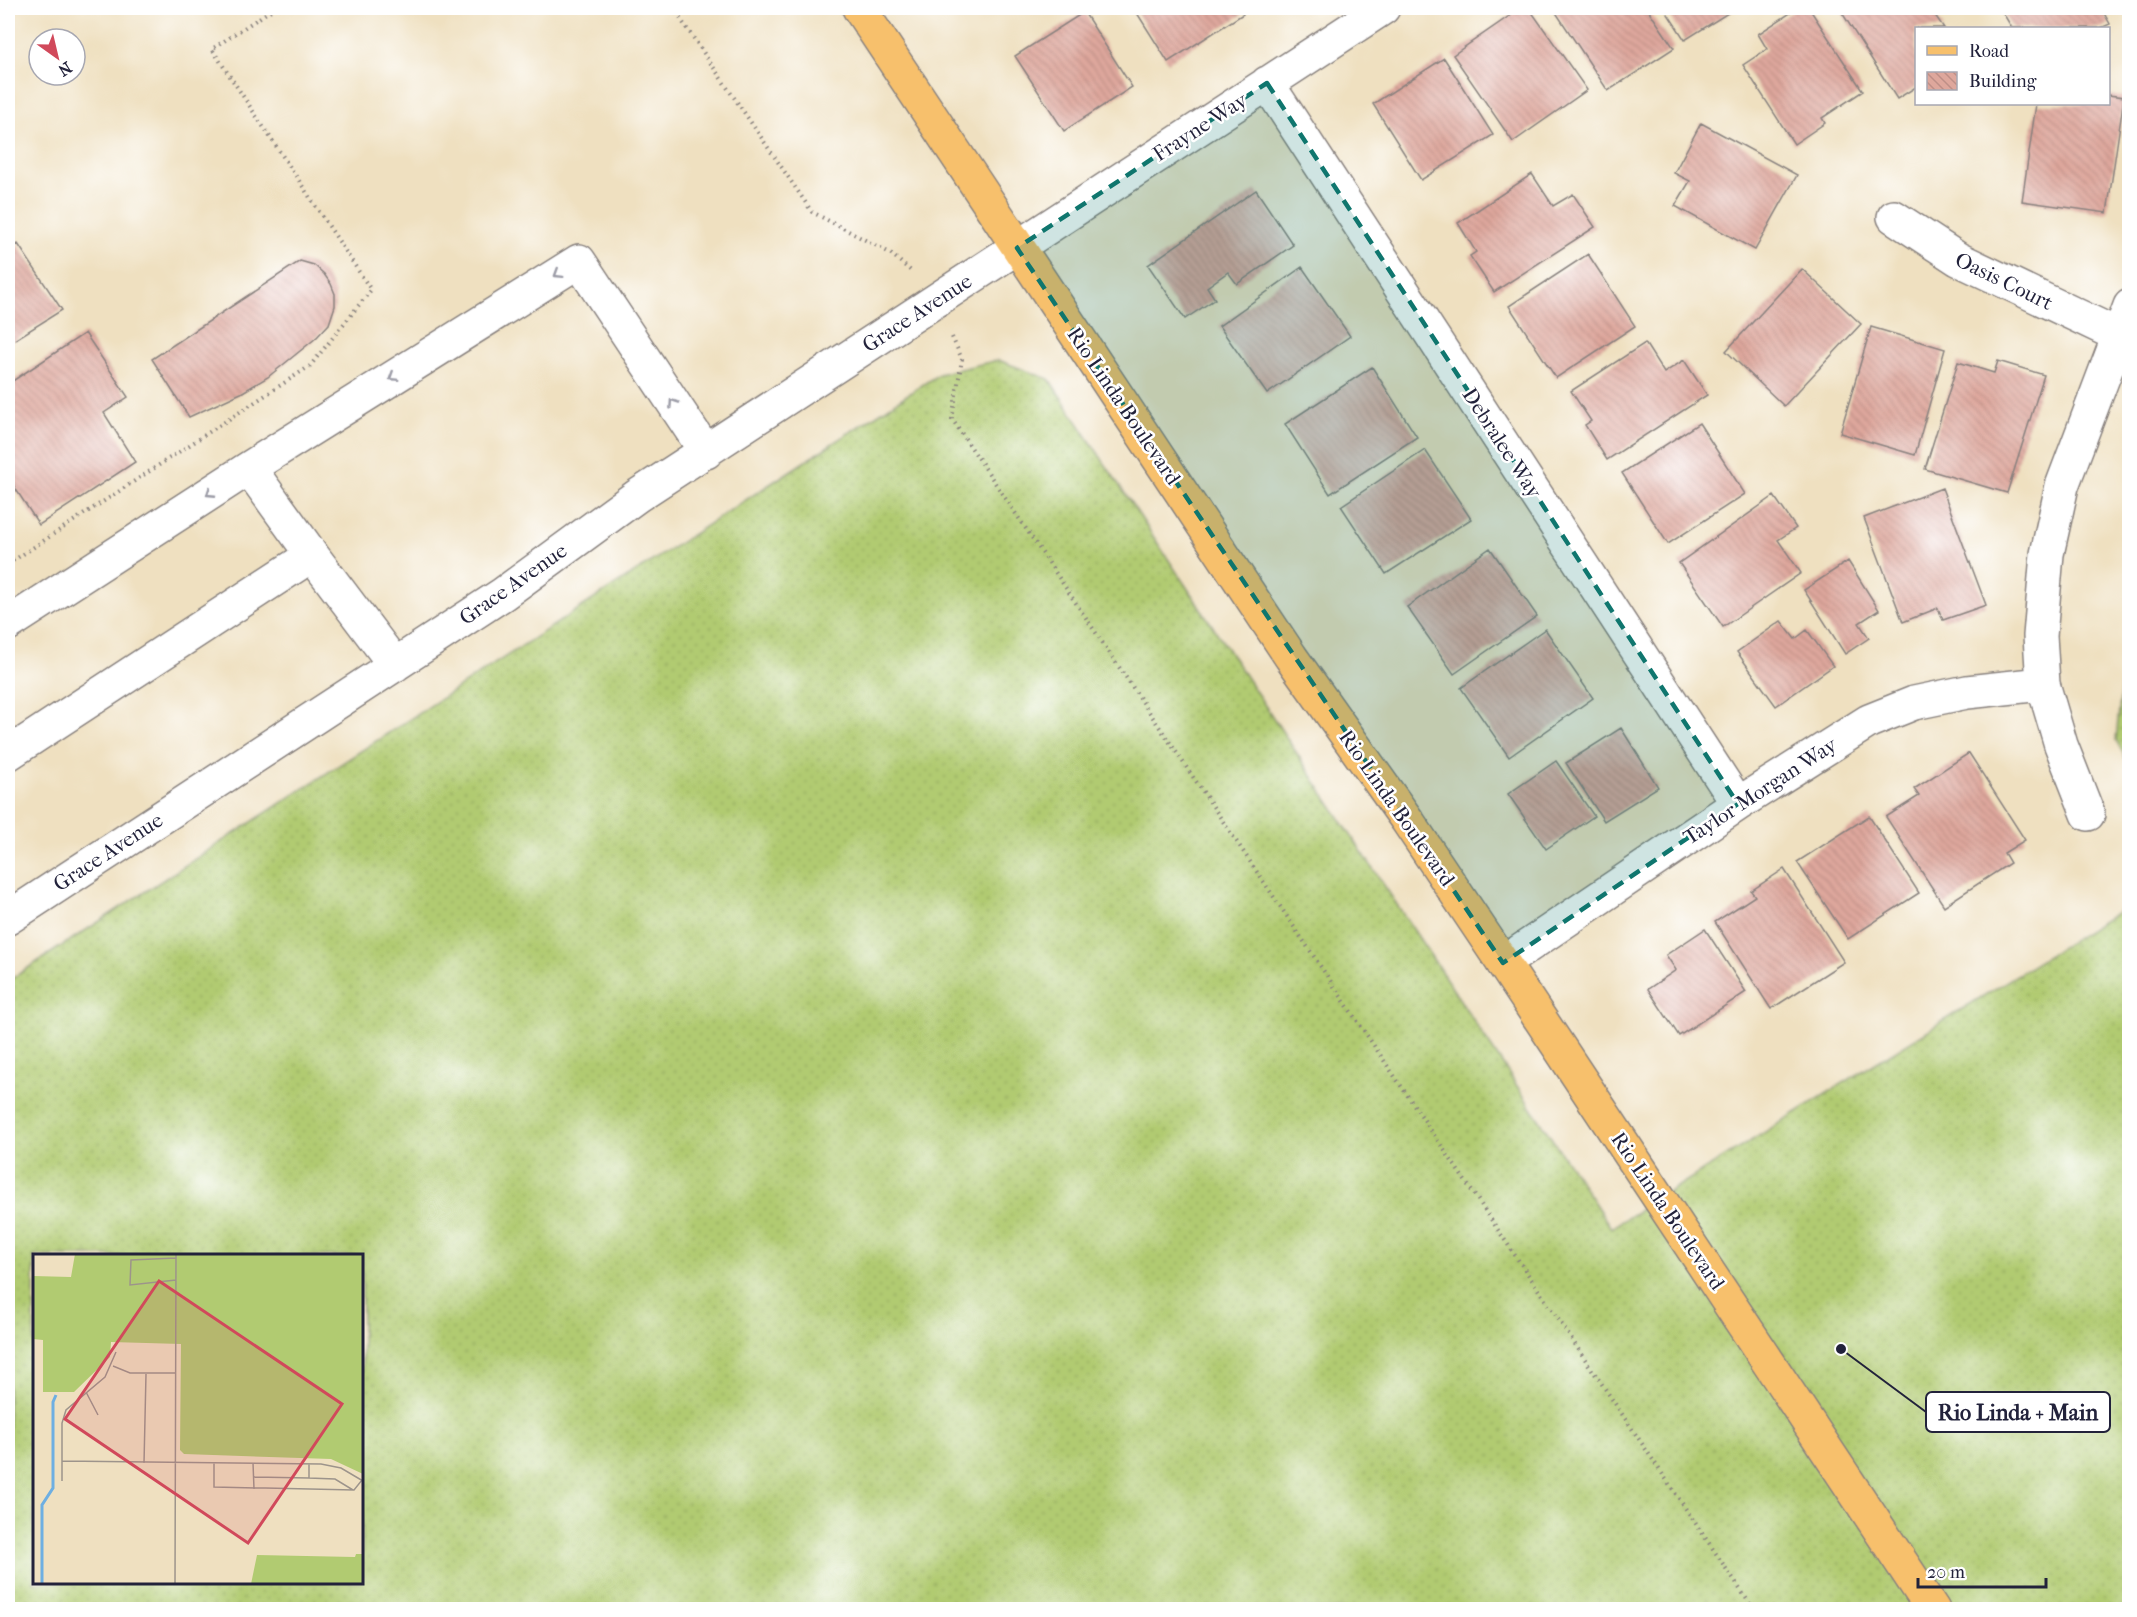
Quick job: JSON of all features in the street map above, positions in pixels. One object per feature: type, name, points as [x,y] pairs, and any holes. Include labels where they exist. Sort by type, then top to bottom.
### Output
[{"type":"main road","name":"Rio Linda Boulevard","points":[[859,8],[1291,657],[1407,820],[1503,963],[1933,1610]]},
{"type":"street","name":"Frayne Way","points":[[1017,248],[1383,8]]},
{"type":"street","name":"Debralee Way","points":[[1267,83],[1738,804]]},
{"type":"street","name":"Oasis Court","points":[[1894,217],[1958,260],[2124,320]]},
{"type":"street","name":"Grace Avenue","points":[[8,918],[503,594],[637,496],[1017,248]]},
{"type":"street","points":[[8,624],[249,468],[579,261],[706,452]]},
{"type":"street","points":[[2088,814],[2061,745],[2043,684],[2040,636],[2047,554],[2062,486],[2124,320]]},
{"type":"street","points":[[249,468],[395,665]]},
{"type":"street","points":[[8,754],[312,555]]},
{"type":"street","name":"Taylor Morgan Way","points":[[1503,963],[1738,804],[1869,721],[1914,703],[1967,692],[2043,684]]},
{"type":"path","points":[[8,564],[310,366],[371,290],[212,49],[274,8]]},
{"type":"path","points":[[673,8],[812,212]]},
{"type":"path","points":[[952,419],[1754,1610]]},
{"type":"highlighted area","points":[[1267,83],[1738,804],[1503,963],[1017,248]]},
{"type":"green space","points":[[998,360],[1049,379],[1611,1228],[2129,905],[2129,1609],[8,1610],[8,981],[939,374]]},
{"type":"green space","points":[[2129,610],[2130,764],[2116,740]]},
{"type":"building","points":[[1146,8],[1238,8],[1243,14],[1168,62],[1137,13]]},
{"type":"building","points":[[1521,8],[1529,8],[1587,90],[1513,142],[1453,55]]},
{"type":"building","points":[[1553,8],[1647,8],[1674,48],[1608,91]]},
{"type":"building","points":[[1664,8],[1736,8],[1685,40]]},
{"type":"building","points":[[1798,8],[1809,8],[1863,91],[1822,118],[1825,123],[1794,144],[1743,65],[1767,49],[1758,34]]},
{"type":"building","points":[[1839,8],[1930,8],[1943,27],[1915,27],[1915,88],[1897,99]]},
{"type":"building","points":[[2000,8],[2101,8],[2110,24],[2103,27],[2011,27]]},
{"type":"building","points":[[1084,12],[1132,87],[1064,131],[1015,56]]},
{"type":"building","points":[[1444,58],[1493,135],[1421,180],[1373,104]]},
{"type":"building","points":[[2110,95],[2124,97],[2107,213],[2022,201],[2036,105],[2110,105]]},
{"type":"building","points":[[1701,123],[1797,175],[1755,250],[1675,206],[1690,181],[1674,173]]},
{"type":"building","points":[[1532,174],[1553,206],[1573,194],[1595,227],[1494,292],[1470,256],[1476,252],[1458,223]]},
{"type":"building","points":[[1256,190],[1293,245],[1237,284],[1228,272],[1207,287],[1215,299],[1185,319],[1148,265]]},
{"type":"building","points":[[18,244],[62,310],[8,344],[8,251]]},
{"type":"building","points":[[1588,254],[1635,326],[1556,378],[1509,306]]},
{"type":"building","points":[[300,261],[314,265],[331,284],[335,294],[335,306],[329,324],[316,338],[268,377],[241,393],[189,417],[152,359]]},
{"type":"building","points":[[1302,267],[1350,336],[1267,394],[1219,326]]},
{"type":"building","points":[[1802,269],[1861,324],[1784,406],[1726,351]]},
{"type":"building","points":[[1871,327],[1945,349],[1915,455],[1840,433]]},
{"type":"building","points":[[85,333],[128,397],[104,413],[135,462],[39,525],[8,477],[8,384]]},
{"type":"building","points":[[1645,343],[1664,373],[1684,360],[1707,395],[1607,460],[1585,425],[1591,421],[1571,391]]},
{"type":"building","points":[[1998,361],[2044,375],[2007,493],[1925,469],[1958,362],[1994,373]]},
{"type":"building","points":[[1372,367],[1417,437],[1330,494],[1285,424]]},
{"type":"building","points":[[1699,423],[1745,494],[1668,544],[1622,473]]},
{"type":"building","points":[[1425,450],[1471,519],[1386,574],[1341,506]]},
{"type":"building","points":[[1942,488],[1986,605],[1943,620],[1938,608],[1903,622],[1864,518]]},
{"type":"building","points":[[1774,496],[1796,528],[1778,540],[1801,573],[1723,627],[1679,563]]},
{"type":"building","points":[[1490,548],[1537,616],[1454,674],[1407,607]]},
{"type":"building","points":[[1848,561],[1879,610],[1859,623],[1869,638],[1845,654],[1804,590]]},
{"type":"building","points":[[1781,621],[1795,639],[1807,630],[1833,666],[1776,706],[1737,652]]},
{"type":"building","points":[[1545,629],[1593,698],[1509,757],[1461,688]]},
{"type":"building","points":[[1621,728],[1658,787],[1604,821],[1566,763]]},
{"type":"building","points":[[1969,753],[2025,840],[2004,853],[2010,863],[1944,906],[1886,817],[1919,796],[1914,789]]},
{"type":"building","points":[[1556,761],[1594,816],[1546,849],[1508,794]]},
{"type":"building","points":[[1869,816],[1919,893],[1848,939],[1797,862]]},
{"type":"building","points":[[1784,869],[1844,962],[1771,1009],[1715,922],[1755,896],[1751,891]]},
{"type":"building","points":[[1705,929],[1746,992],[1679,1036],[1648,989],[1676,970],[1666,955]]},
{"type":"place","name":"Rio Linda + Main","points":[[1841,1349]]}]
